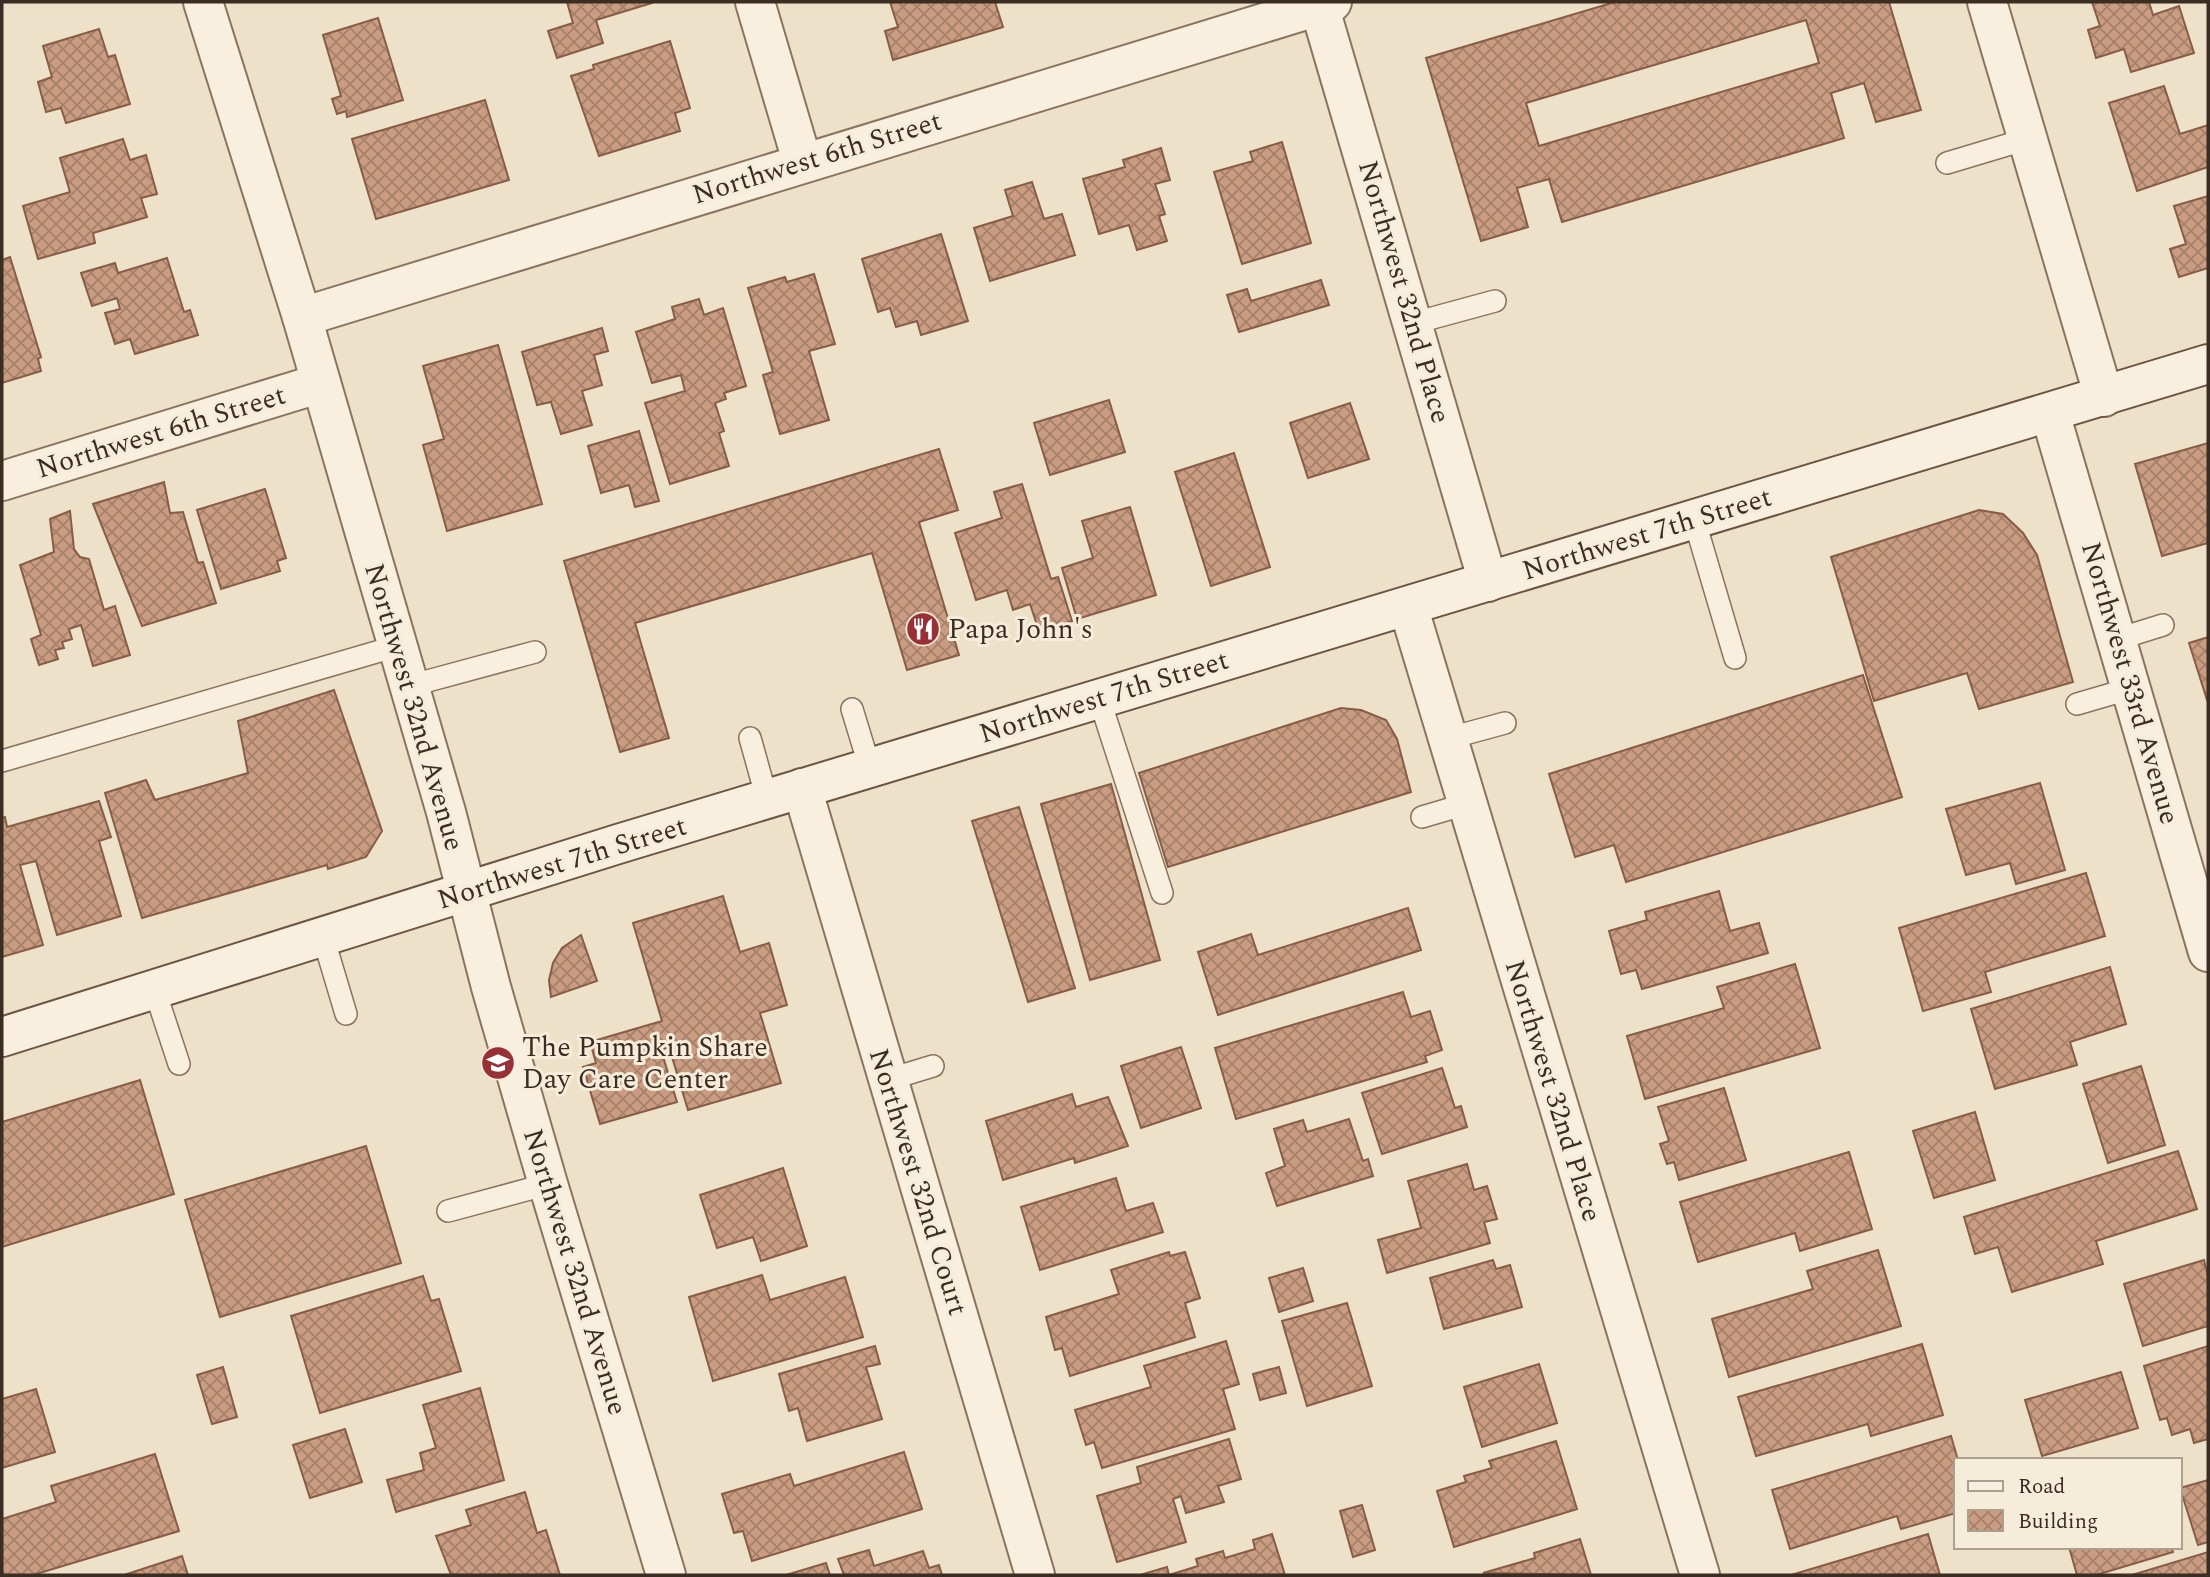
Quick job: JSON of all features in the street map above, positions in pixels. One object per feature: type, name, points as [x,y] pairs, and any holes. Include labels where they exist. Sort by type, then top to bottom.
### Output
[{"type":"street","name":"Northwest 32nd Avenue","points":[[203,2],[302,317],[409,686],[548,1184],[666,1575]]},
{"type":"street","points":[[755,2],[802,161]]},
{"type":"street","points":[[1987,2],[2104,397]]},
{"type":"street","name":"Northwest 6th Street","points":[[302,317],[802,161],[1323,3]]},
{"type":"street","name":"Northwest 32nd Place","points":[[1323,3],[1488,582]]},
{"type":"street","name":"Northwest 7th Street","points":[[2,1037],[1099,698],[2050,414],[2208,364]]},
{"type":"street","name":"Northwest 6th Street","points":[[2,481],[321,383]]},
{"type":"street","name":"Northwest 33rd Avenue","points":[[2050,414],[2132,688],[2198,883],[2208,953]]},
{"type":"street","name":"Northwest 32nd Place","points":[[1408,606],[1700,1575]]},
{"type":"street","name":"Northwest 32nd Court","points":[[785,794],[887,1080],[1035,1575]]},
{"type":"lane","points":[[1947,163],[2027,139]]},
{"type":"lane","points":[[1414,323],[1495,301]]},
{"type":"lane","points":[[1694,519],[1735,658]]},
{"type":"lane","points":[[2118,639],[2163,625]]},
{"type":"lane","points":[[2,761],[397,646]]},
{"type":"lane","points":[[409,686],[536,652]]},
{"type":"lane","points":[[2077,704],[2132,688]]},
{"type":"lane","points":[[1099,698],[1162,893]]},
{"type":"lane","points":[[852,709],[870,768]]},
{"type":"lane","points":[[1446,739],[1505,723]]},
{"type":"lane","points":[[750,738],[785,794]]},
{"type":"lane","points":[[1422,817],[1466,804]]},
{"type":"lane","points":[[323,937],[346,1014]]},
{"type":"lane","points":[[154,988],[179,1064]]},
{"type":"lane","points":[[887,1080],[933,1066]]},
{"type":"lane","points":[[448,1211],[548,1184]]},
{"type":"building","points":[[567,2],[652,3],[596,20],[603,43],[557,58],[548,31],[573,23]]},
{"type":"building","points":[[890,2],[995,2],[1003,27],[893,60],[885,31],[898,27]]},
{"type":"building","points":[[1615,2],[1889,2],[1921,110],[1876,122],[1864,83],[1831,93],[1844,138],[1562,222],[1549,179],[1517,188],[1528,227],[1481,241],[1426,58]],"holes":[[[1806,20],[1819,63],[1539,146],[1526,103]]]},
{"type":"building","points":[[2092,2],[2149,2],[2153,15],[2179,6],[2194,53],[2131,72],[2124,49],[2096,58],[2088,30],[2100,26]]},
{"type":"building","points":[[378,18],[403,100],[347,117],[346,111],[337,114],[332,99],[341,96],[323,35]]},
{"type":"building","points":[[99,29],[108,57],[115,55],[130,104],[66,123],[61,108],[46,112],[38,82],[52,77],[43,46]]},
{"type":"building","points":[[670,41],[690,108],[675,113],[680,131],[599,156],[571,76],[594,69],[593,65]]},
{"type":"building","points":[[2164,86],[2180,134],[2208,125],[2208,167],[2137,191],[2109,103]]},
{"type":"building","points":[[485,100],[509,180],[376,219],[352,139]]},
{"type":"building","points":[[123,139],[130,160],[146,155],[157,194],[141,198],[147,217],[93,233],[95,243],[38,259],[23,206],[70,192],[60,158]]},
{"type":"building","points":[[1282,142],[1311,243],[1242,264],[1214,172],[1253,161],[1250,152]]},
{"type":"building","points":[[1161,148],[1170,180],[1155,184],[1165,214],[1159,216],[1167,241],[1137,250],[1129,225],[1099,234],[1083,179],[1125,167],[1123,160]]},
{"type":"building","points":[[1032,182],[1044,219],[1062,214],[1075,255],[990,281],[974,228],[1013,216],[1005,190]]},
{"type":"building","points":[[2208,196],[2208,268],[2179,277],[2170,249],[2186,244],[2174,206]]},
{"type":"building","points":[[941,234],[968,321],[921,335],[917,321],[896,327],[890,308],[878,312],[862,259]]},
{"type":"building","points":[[10,257],[41,357],[38,359],[41,371],[2,383],[2,260]]},
{"type":"building","points":[[167,258],[184,312],[190,310],[198,335],[135,354],[130,339],[115,344],[105,313],[120,309],[117,298],[92,306],[81,273],[115,263],[118,273]]},
{"type":"building","points":[[814,274],[835,344],[809,351],[829,420],[780,434],[763,375],[773,372],[748,288],[785,277],[787,282]]},
{"type":"building","points":[[1321,280],[1329,305],[1239,332],[1227,295],[1247,289],[1251,301]]},
{"type":"building","points":[[699,299],[704,315],[723,308],[746,386],[724,393],[726,399],[715,403],[724,431],[719,433],[729,466],[670,484],[645,403],[685,391],[681,375],[652,383],[636,332],[675,319],[672,307]]},
{"type":"building","points":[[602,328],[608,351],[594,355],[602,385],[582,391],[592,425],[561,434],[551,402],[537,405],[522,352]]},
{"type":"building","points":[[498,345],[542,504],[447,531],[423,445],[444,439],[423,366]]},
{"type":"building","points":[[1109,400],[1125,452],[1050,475],[1034,423]]},
{"type":"building","points":[[1350,403],[1369,459],[1308,478],[1290,423]]},
{"type":"building","points":[[639,431],[659,501],[635,507],[629,485],[601,493],[588,446]]},
{"type":"building","points":[[2208,443],[2208,543],[2162,556],[2135,464]]},
{"type":"building","points":[[939,449],[958,510],[919,522],[959,655],[907,670],[872,553],[635,623],[669,738],[620,752],[564,561]]},
{"type":"building","points":[[1234,453],[1270,567],[1211,586],[1175,472]]},
{"type":"building","points":[[164,482],[170,513],[183,512],[198,563],[203,562],[216,603],[142,626],[93,504]]},
{"type":"building","points":[[1022,484],[1051,579],[1058,577],[1072,621],[1039,631],[1030,604],[1013,610],[1007,590],[976,600],[955,533],[1002,518],[994,492]]},
{"type":"building","points":[[265,489],[286,558],[277,561],[280,571],[221,589],[197,510]]},
{"type":"building","points":[[1130,507],[1156,595],[1077,619],[1062,568],[1093,558],[1082,521]]},
{"type":"building","points":[[1979,510],[2003,514],[2023,533],[2037,555],[2073,682],[1979,709],[1967,673],[1874,701],[1831,557]]},
{"type":"building","points":[[70,511],[74,549],[80,557],[89,559],[104,610],[115,606],[130,655],[93,666],[81,625],[69,629],[72,639],[62,642],[64,648],[55,650],[58,659],[39,665],[31,639],[41,635],[20,565],[54,552],[50,519]]},
{"type":"building","points":[[2208,637],[2208,700],[2207,700],[2189,643]]},
{"type":"building","points":[[1863,675],[1902,797],[1626,882],[1614,845],[1575,857],[1549,774]]},
{"type":"building","points":[[334,690],[382,831],[366,857],[328,869],[327,865],[142,918],[105,793],[146,780],[155,800],[248,773],[238,721]]},
{"type":"building","points":[[1341,708],[1361,710],[1386,720],[1397,739],[1411,792],[1168,867],[1139,773]]},
{"type":"building","points":[[2040,783],[2065,870],[2016,884],[2010,863],[1966,875],[1946,809]]},
{"type":"building","points":[[1111,784],[1160,960],[1090,980],[1041,804]]},
{"type":"building","points":[[99,801],[111,837],[99,841],[121,916],[57,935],[36,861],[20,865],[43,945],[2,957],[2,818],[5,817],[7,827]]},
{"type":"building","points":[[1019,807],[1075,988],[1028,1002],[972,821]]},
{"type":"building","points":[[2086,873],[2105,936],[1985,972],[1991,992],[1923,1011],[1899,928]]},
{"type":"building","points":[[1719,891],[1730,931],[1759,923],[1768,953],[1642,989],[1636,970],[1621,974],[1609,931],[1647,920],[1645,912]]},
{"type":"building","points":[[723,896],[740,952],[769,943],[787,1005],[760,1013],[781,1083],[688,1110],[669,1047],[661,1050],[677,1102],[600,1124],[583,1067],[596,1063],[590,1042],[662,1021],[633,923]]},
{"type":"building","points":[[1408,908],[1421,950],[1218,1015],[1198,952],[1251,934],[1258,955]]},
{"type":"building","points":[[581,935],[597,981],[551,997],[549,980],[553,963],[562,948]]},
{"type":"building","points":[[1795,964],[1820,1048],[1645,1099],[1627,1036],[1724,1008],[1717,987]]},
{"type":"building","points":[[2110,967],[2126,1024],[2070,1042],[2077,1065],[1995,1089],[1971,1009]]},
{"type":"building","points":[[1403,992],[1411,1017],[1430,1011],[1442,1050],[1425,1056],[1427,1062],[1236,1119],[1215,1048]]},
{"type":"building","points":[[1181,1047],[1201,1108],[1141,1128],[1121,1066]]},
{"type":"building","points":[[2141,1066],[2165,1145],[2108,1163],[2083,1084]]},
{"type":"building","points":[[1442,1068],[1455,1108],[1461,1106],[1467,1127],[1382,1154],[1362,1093]]},
{"type":"building","points":[[140,1080],[174,1194],[2,1247],[2,1122]]},
{"type":"building","points":[[1724,1088],[1746,1160],[1679,1180],[1674,1162],[1667,1164],[1660,1144],[1669,1141],[1658,1107]]},
{"type":"building","points":[[1072,1094],[1076,1107],[1108,1097],[1128,1146],[1075,1163],[1074,1158],[1003,1180],[986,1121]]},
{"type":"building","points":[[1975,1112],[1995,1180],[1934,1198],[1913,1131]]},
{"type":"building","points":[[1349,1119],[1363,1161],[1368,1159],[1373,1176],[1277,1206],[1266,1173],[1285,1166],[1274,1129],[1303,1120],[1307,1132]]},
{"type":"building","points":[[366,1146],[401,1263],[220,1317],[185,1200]]},
{"type":"building","points":[[2178,1151],[2197,1209],[2096,1241],[2103,1264],[2012,1292],[1998,1247],[1975,1254],[1964,1217]]},
{"type":"building","points":[[1849,1152],[1872,1229],[1800,1251],[1795,1233],[1698,1262],[1680,1202]]},
{"type":"building","points":[[1467,1164],[1474,1190],[1487,1186],[1497,1219],[1484,1222],[1490,1243],[1387,1273],[1378,1240],[1421,1228],[1408,1181]]},
{"type":"building","points":[[783,1168],[807,1246],[761,1261],[753,1237],[717,1248],[700,1195]]},
{"type":"building","points":[[1116,1178],[1126,1211],[1153,1203],[1163,1232],[1040,1270],[1021,1207]]},
{"type":"building","points":[[1878,1250],[1901,1326],[1729,1377],[1712,1319],[1813,1289],[1807,1271]]},
{"type":"building","points":[[1169,1252],[1170,1256],[1185,1252],[1200,1298],[1185,1303],[1195,1337],[1070,1376],[1062,1348],[1055,1350],[1046,1317],[1119,1294],[1111,1270]]},
{"type":"building","points":[[1493,1260],[1496,1269],[1510,1265],[1522,1307],[1444,1329],[1430,1278]]},
{"type":"building","points":[[2204,1260],[2208,1276],[2208,1326],[2143,1346],[2124,1284]]},
{"type":"building","points":[[1303,1268],[1313,1301],[1279,1312],[1269,1278]]},
{"type":"building","points":[[762,1275],[770,1300],[845,1277],[863,1337],[713,1381],[689,1297]]},
{"type":"building","points":[[423,1276],[431,1301],[439,1299],[461,1371],[320,1413],[291,1316]]},
{"type":"building","points":[[1347,1303],[1372,1386],[1307,1406],[1282,1321]]},
{"type":"building","points":[[1226,1341],[1239,1384],[1223,1389],[1235,1429],[1102,1468],[1094,1442],[1086,1445],[1075,1410],[1151,1387],[1144,1366]]},
{"type":"building","points":[[1922,1344],[1943,1415],[1871,1436],[1868,1424],[1756,1456],[1738,1397]]},
{"type":"building","points":[[875,1346],[880,1364],[866,1367],[882,1419],[807,1441],[798,1408],[789,1411],[779,1374]]},
{"type":"building","points":[[2208,1346],[2208,1439],[2194,1443],[2190,1429],[2172,1435],[2167,1418],[2160,1420],[2144,1366]]},
{"type":"building","points":[[1539,1364],[1557,1423],[1482,1447],[1464,1387]]},
{"type":"building","points":[[223,1367],[237,1417],[212,1424],[197,1375]]},
{"type":"building","points":[[1279,1367],[1286,1393],[1260,1400],[1253,1374]]},
{"type":"building","points":[[2121,1372],[2138,1428],[2042,1456],[2025,1400]]},
{"type":"building","points":[[480,1388],[504,1480],[396,1512],[387,1480],[424,1470],[420,1453],[436,1448],[423,1405]]},
{"type":"building","points":[[36,1389],[55,1452],[2,1468],[2,1399]]},
{"type":"building","points":[[345,1429],[362,1482],[310,1498],[293,1445]]},
{"type":"building","points":[[1951,1436],[1957,1458],[1954,1458],[1954,1514],[1901,1529],[1897,1516],[1790,1549],[1772,1490]]},
{"type":"building","points":[[1229,1439],[1241,1479],[1218,1486],[1224,1502],[1186,1513],[1181,1496],[1173,1499],[1186,1542],[1117,1562],[1097,1496],[1141,1483],[1137,1467]]},
{"type":"building","points":[[1556,1441],[1577,1509],[1454,1547],[1437,1491],[1466,1482],[1464,1476],[1492,1468],[1489,1461]]},
{"type":"building","points":[[904,1452],[922,1509],[752,1561],[743,1531],[734,1533],[722,1494],[790,1474],[794,1486]]},
{"type":"building","points":[[155,1454],[179,1531],[33,1575],[2,1575],[2,1519],[56,1502],[51,1486]]},
{"type":"building","points":[[2208,1480],[2208,1542],[2198,1545],[2182,1487]]},
{"type":"building","points":[[525,1492],[537,1533],[546,1530],[560,1575],[451,1575],[436,1536],[471,1525],[466,1510]]},
{"type":"building","points":[[1362,1505],[1375,1550],[1353,1557],[1340,1511]]},
{"type":"building","points":[[1272,1534],[1285,1575],[1169,1575],[1198,1566],[1196,1559],[1223,1551],[1225,1558],[1255,1549],[1253,1540]]},
{"type":"building","points":[[1928,1534],[1940,1575],[1791,1575]]},
{"type":"building","points":[[1580,1539],[1591,1575],[1483,1573],[1535,1558],[1534,1553]]},
{"type":"building","points":[[2070,1549],[2172,1549],[2173,1552],[2096,1575],[2077,1575]]},
{"type":"building","points":[[869,1550],[874,1566],[923,1551],[929,1568],[939,1565],[942,1575],[844,1575],[838,1559]]},
{"type":"building","points":[[2208,1552],[2208,1575],[2132,1575]]},
{"type":"building","points":[[182,1556],[188,1575],[124,1575]]},
{"type":"building","points":[[826,1563],[830,1575],[786,1575]]},
{"type":"building","points":[[1167,1567],[1169,1575],[1140,1575]]},
{"type":"place","name":"Papa John's","points":[[923,629]]},
{"type":"place","name":"The Pumpkin Share Day Care Center","points":[[498,1063]]}]
